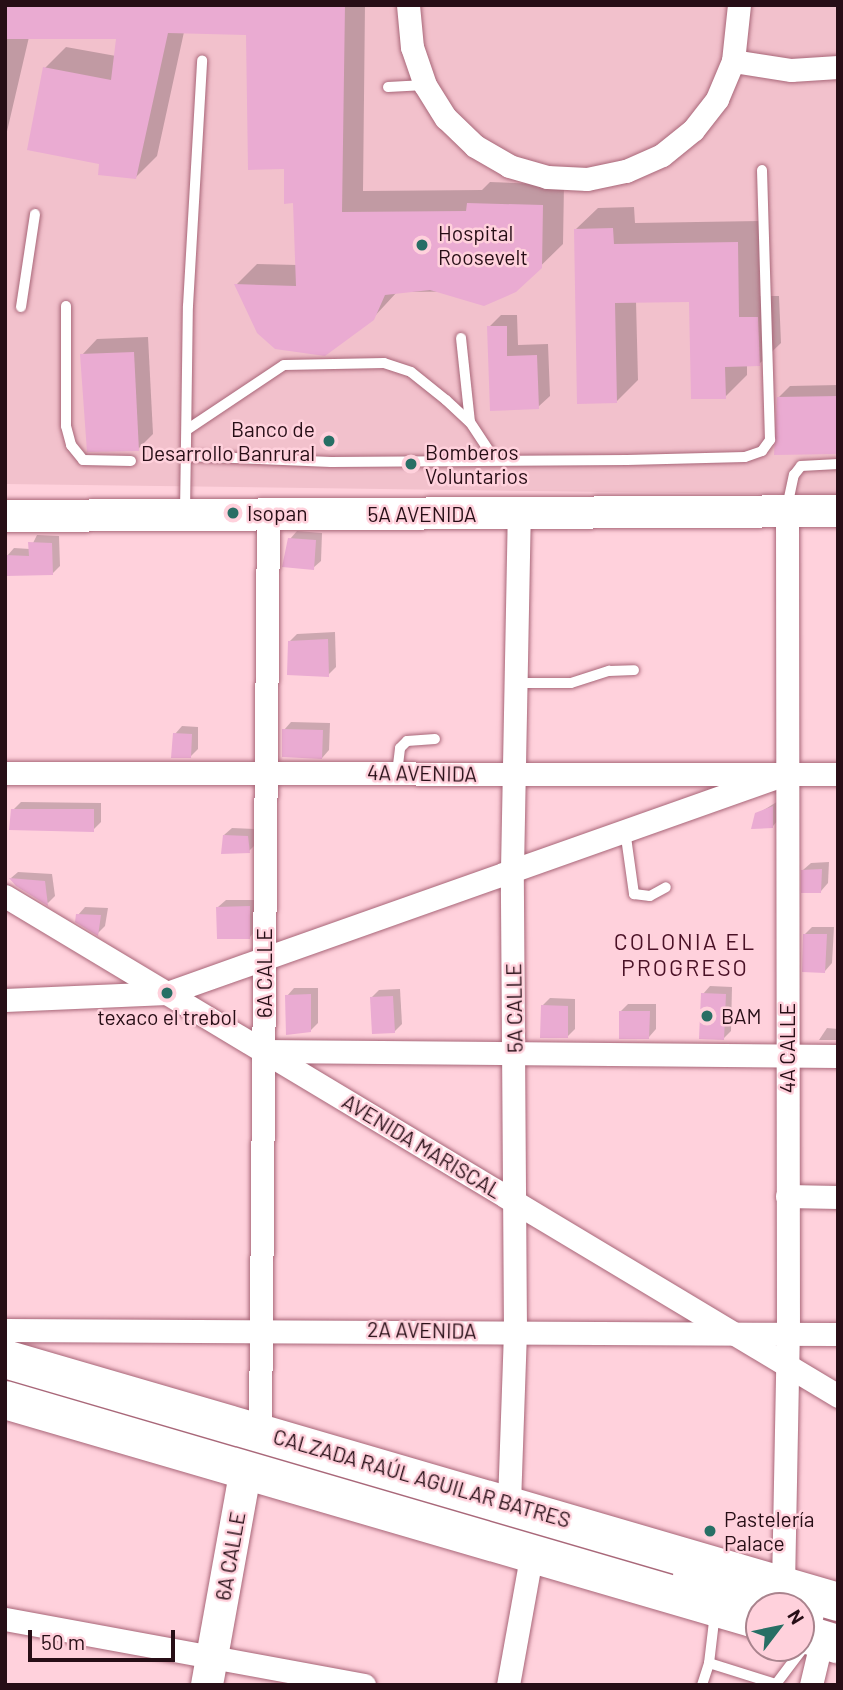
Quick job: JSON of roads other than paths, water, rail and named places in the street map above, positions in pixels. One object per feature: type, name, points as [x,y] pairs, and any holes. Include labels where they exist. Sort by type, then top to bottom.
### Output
[{"type":"highway","name":"CALZADA RAÚL AGUILAR BATRES","points":[[5,1359],[509,1503],[745,1594]]},
{"type":"highway","name":"CALZADA RAÚL AGUILAR BATRES","points":[[5,1400],[246,1468],[745,1616]]},
{"type":"street","points":[[408,5],[412,47],[425,85],[446,118],[475,146],[498,159],[547,177],[587,179],[638,166],[662,155],[693,130],[717,99],[733,61],[739,5]]},
{"type":"street","points":[[733,61],[790,70],[838,67]]},
{"type":"street","name":"5A AVENIDA","points":[[5,516],[838,510]]},
{"type":"street","name":"4A CALLE","points":[[787,511],[787,1365],[808,1592]]},
{"type":"street","name":"5A CALLE","points":[[509,1503],[515,1331],[512,869],[519,513]]},
{"type":"street","name":"6A CALLE","points":[[260,1430],[268,515]]},
{"type":"street","name":"4A AVENIDA","points":[[5,773],[838,774]]},
{"type":"street","points":[[5,1000],[167,993],[787,774]]},
{"type":"street","name":"AVENIDA MARISCAL","points":[[5,896],[838,1396]]},
{"type":"street","points":[[263,1051],[838,1056]]},
{"type":"street","points":[[787,1196],[838,1197]]},
{"type":"street","name":"2A AVENIDA","points":[[5,1330],[261,1329],[838,1334]]},
{"type":"street","name":"6A CALLE","points":[[209,1671],[246,1468]]},
{"type":"street","points":[[508,1685],[532,1552]]},
{"type":"street","points":[[5,1619],[209,1671],[364,1685]]},
{"type":"street","name":"4A CALLE","points":[[812,1662],[812,1682]]},
{"type":"lane","points":[[186,515],[188,306],[202,60]]},
{"type":"lane","points":[[388,87],[425,85]]},
{"type":"lane","points":[[187,456],[331,462],[719,458],[762,451],[770,440],[762,170]]},
{"type":"lane","points":[[20,307],[35,214]]},
{"type":"lane","points":[[66,306],[66,426],[71,445],[83,460],[131,461]]},
{"type":"lane","points":[[461,338],[470,422]]},
{"type":"lane","points":[[188,429],[269,371],[300,362],[384,363],[411,372],[470,422],[495,460]]},
{"type":"lane","points":[[787,511],[794,475],[801,467],[838,464]]},
{"type":"lane","points":[[516,683],[571,683],[609,671],[634,670]]},
{"type":"lane","points":[[397,773],[400,748],[407,741],[435,738]]},
{"type":"lane","points":[[625,830],[635,894],[650,896],[666,887]]},
{"type":"lane","points":[[666,1572],[745,1598]]},
{"type":"lane","points":[[702,1685],[709,1663],[716,1607]]},
{"type":"lane","points":[[709,1663],[776,1684],[788,1662]]},
{"type":"place","name":"Hospital Roosevelt","points":[[422,245]]},
{"type":"place","name":"Banco de Desarrollo Banrural","points":[[329,441]]},
{"type":"place","name":"Bomberos Voluntarios","points":[[411,464]]},
{"type":"place","name":"Isopan","points":[[233,513]]},
{"type":"place","name":"texaco el trebol","points":[[167,993]]},
{"type":"place","name":"BAM","points":[[707,1016]]},
{"type":"place","name":"Pastelería Palace","points":[[710,1531]]},
{"type":"district","name":"COLONIA EL PROGRESO","points":[[685,954]]}]
